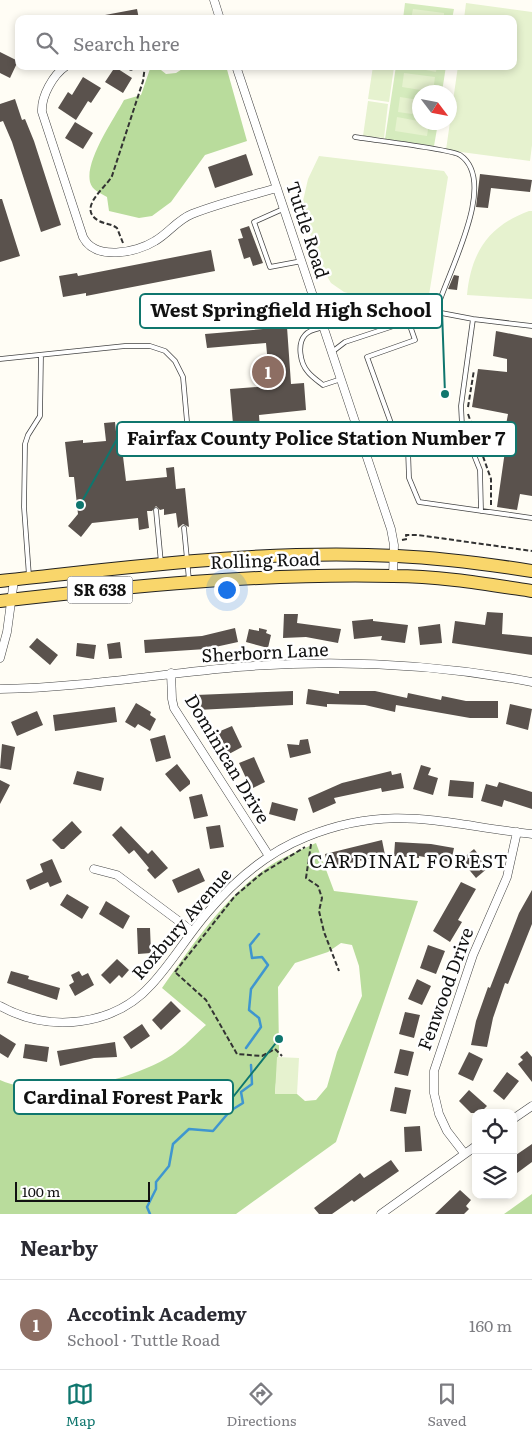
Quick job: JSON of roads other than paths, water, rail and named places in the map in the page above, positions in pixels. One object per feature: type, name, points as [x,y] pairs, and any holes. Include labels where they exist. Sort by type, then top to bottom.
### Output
[{"type":"main road","name":"Rolling Road","points":[[0,581],[237,558],[394,556],[475,562],[532,572]]},
{"type":"main road","name":"Rolling Road","points":[[6,600],[244,578],[393,576],[472,582],[532,592]]},
{"type":"street","points":[[214,0],[219,15]]},
{"type":"street","points":[[62,70],[46,92],[42,101],[42,112],[86,243],[99,252],[124,250],[151,244],[190,215],[277,188]]},
{"type":"street","name":"Tuttle Road","points":[[237,70],[391,529],[394,542],[393,576]]},
{"type":"street","points":[[0,658],[7,632],[6,600],[14,580]]},
{"type":"street","name":"Sherborn Lane","points":[[0,689],[240,667],[340,664],[436,669],[532,682]]},
{"type":"street","name":"Dominican Drive","points":[[171,673],[174,708],[269,856]]},
{"type":"street","name":"Roxbury Avenue","points":[[0,1006],[24,1017],[56,1023],[88,1020],[119,1009],[152,984],[192,931],[230,887],[269,856],[324,830],[382,818],[433,818],[532,834]]},
{"type":"street","name":"Fenwood Drive","points":[[464,1153],[447,1131],[439,1114],[434,1093],[434,1071],[473,955],[507,877],[517,832]]},
{"type":"street","points":[[94,869],[116,874],[192,931]]},
{"type":"street","points":[[517,1117],[532,1106]]},
{"type":"street","points":[[381,1214],[472,1148]]},
{"type":"lane","points":[[355,137],[459,154],[472,167],[476,184],[471,214],[436,312]]},
{"type":"lane","points":[[284,209],[254,222],[270,267],[302,261]]},
{"type":"lane","points":[[332,352],[344,342],[436,312],[473,319],[532,326]]},
{"type":"lane","points":[[473,319],[461,406],[462,426],[480,470],[481,511]]},
{"type":"lane","points":[[408,320],[415,340],[367,357],[392,426],[408,450],[409,478],[419,502],[481,511],[491,510],[532,518]]},
{"type":"lane","points":[[324,327],[310,330],[305,335],[301,342],[301,361],[308,373],[323,385],[341,379]]},
{"type":"lane","points":[[0,359],[125,346],[150,346],[165,351],[176,360],[183,377],[189,444]]},
{"type":"lane","points":[[29,578],[24,507],[25,444],[28,435],[40,416],[42,356]]},
{"type":"lane","points":[[156,510],[162,564]]},
{"type":"lane","points":[[184,528],[189,582]]},
{"type":"waterway","points":[[246,1048],[261,1027],[259,1018],[249,1010],[251,989],[268,965],[262,957],[252,958],[250,945],[259,934]]},
{"type":"waterway","points":[[150,1214],[147,1207],[156,1189],[156,1182],[169,1166],[173,1144],[189,1129],[213,1131],[230,1111],[243,1103],[241,1092],[252,1084],[251,1065]]},
{"type":"place","name":"Accotink Academy","points":[[268,372]]},
{"type":"place","name":"West Springfield High School","points":[[445,394]]},
{"type":"place","name":"Fairfax County Police Station Number 7","points":[[80,505]]},
{"type":"place","name":"Cardinal Forest Park","points":[[279,1039]]},
{"type":"district","name":"CARDINAL FOREST","points":[[409,861]]}]
